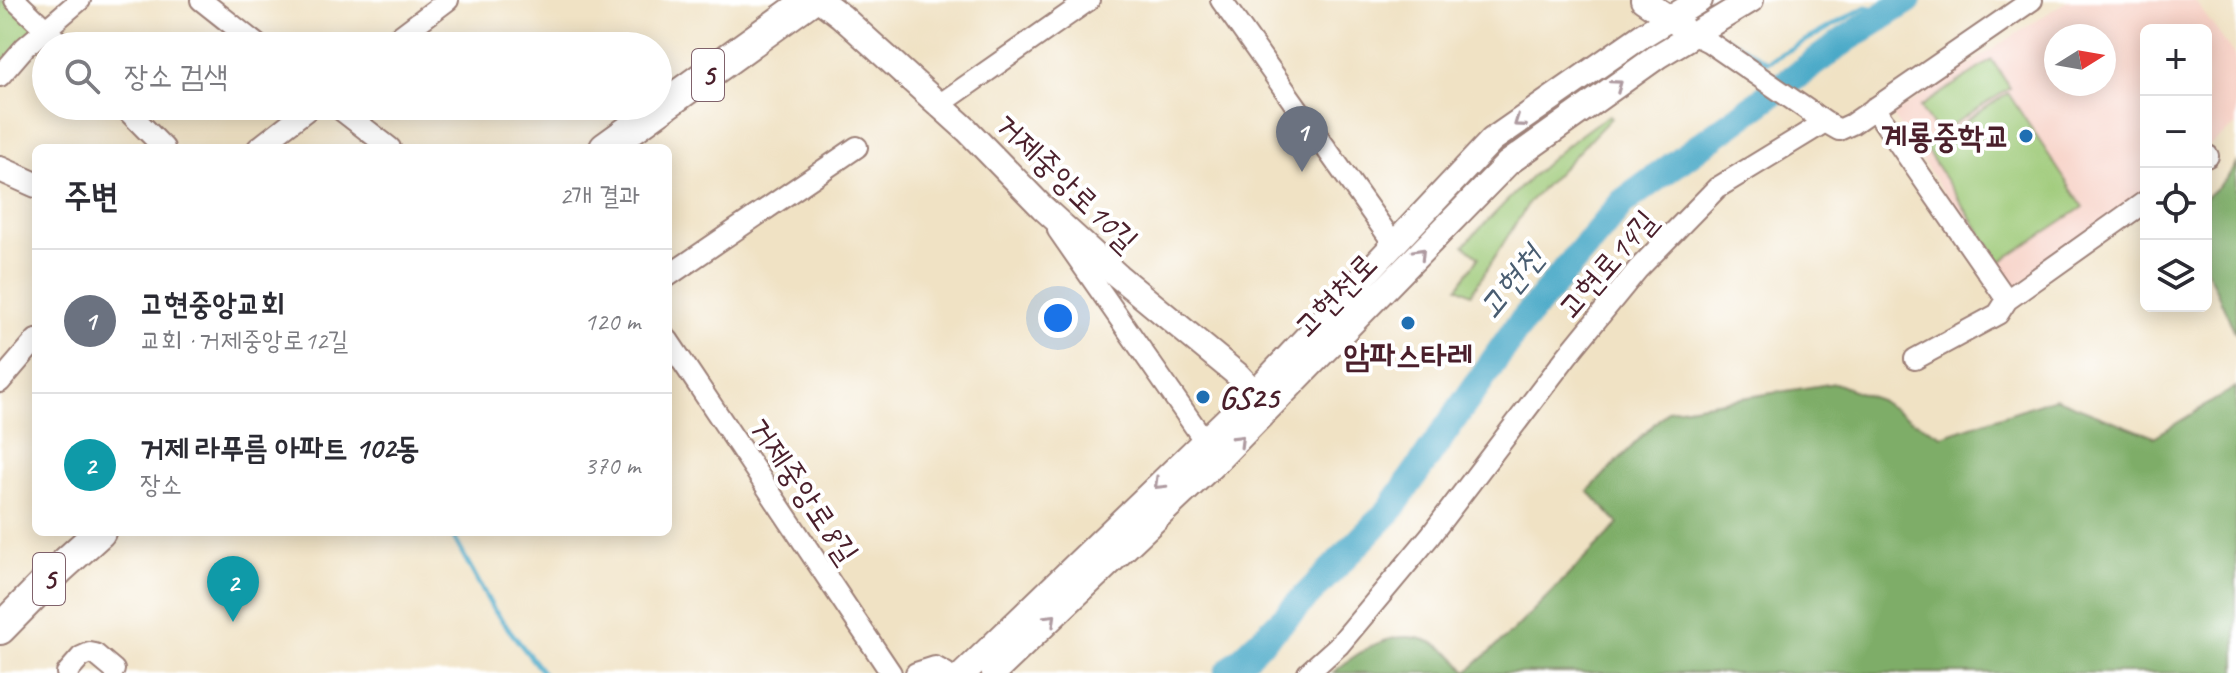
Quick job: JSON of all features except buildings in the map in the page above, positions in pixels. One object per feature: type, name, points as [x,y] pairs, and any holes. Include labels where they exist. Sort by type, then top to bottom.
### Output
[{"type":"main road","name":"5","points":[[672,100],[810,0]]},
{"type":"main road","name":"5","points":[[611,144],[644,120]]},
{"type":"main road","name":"5","points":[[0,629],[96,536]]},
{"type":"street","points":[[15,0],[49,32]]},
{"type":"street","points":[[42,32],[80,0]]},
{"type":"street","points":[[201,0],[241,32]]},
{"type":"street","points":[[406,32],[448,0]]},
{"type":"street","name":"거제중앙로10길","points":[[820,0],[967,130],[1042,207],[1118,276],[1238,375],[1262,400]]},
{"type":"street","points":[[939,105],[1089,0]]},
{"type":"street","points":[[1221,0],[1394,244]]},
{"type":"street","points":[[1643,0],[1825,122]]},
{"type":"street","name":"고현천로","points":[[994,673],[1218,460],[1262,400],[1394,244],[1492,140],[1700,0]]},
{"type":"street","name":"고현천로","points":[[964,673],[1204,440],[1262,400],[1508,163],[1658,56],[1701,38],[1751,0]]},
{"type":"street","name":"고현로14길","points":[[1308,673],[1339,645],[1430,536],[1567,356],[1638,269],[1717,188],[1825,122],[1839,130],[1852,124],[2032,0]]},
{"type":"street","points":[[0,76],[32,41]]},
{"type":"street","points":[[1874,108],[2007,300]]},
{"type":"street","points":[[137,120],[160,144]]},
{"type":"street","points":[[263,144],[294,120]]},
{"type":"street","points":[[354,120],[385,144]]},
{"type":"street","points":[[672,273],[857,147]]},
{"type":"street","points":[[0,169],[32,183]]},
{"type":"street","points":[[1915,359],[1998,314],[2007,300],[2140,205]]},
{"type":"street","points":[[1042,207],[1204,440]]},
{"type":"street","points":[[0,382],[32,345]]},
{"type":"street","name":"거제중앙로8길","points":[[672,346],[891,673]]},
{"type":"street","points":[[67,673],[81,657],[90,653],[114,670]]},
{"type":"street","points":[[916,673],[935,667],[946,673]]},
{"type":"shaded area","name":"계룡중학교","points":[[2068,0],[2194,0],[2212,24],[2140,24],[2140,196],[2010,292],[1892,115]]},
{"type":"shaded area","name":"계룡중학교","points":[[2212,24],[2236,57],[2236,125],[2212,143]]},
{"type":"green space","points":[[0,0],[15,0],[46,29],[32,32],[32,43],[0,76]]},
{"type":"green space","points":[[1992,60],[2010,88],[1938,134],[1920,107]]},
{"type":"green space","points":[[2008,93],[2083,207],[2000,262],[1925,148]]},
{"type":"green space","points":[[1609,115],[1611,118],[1530,201],[1471,294],[1458,287],[1479,257],[1464,245],[1551,159]]},
{"type":"green space","points":[[2236,164],[2236,334],[2212,281],[2212,192],[2227,178]]},
{"type":"green space","points":[[1835,383],[1879,400],[1942,436],[2055,398],[2154,437],[2236,387],[2236,673],[1333,673],[1360,652],[1389,639],[1404,637],[1434,643],[1452,655],[1467,672],[1512,632],[1619,524],[1588,491],[1668,410]]},
{"type":"waterway","name":"고현천","points":[[1228,673],[1390,510],[1516,329],[1623,202],[1848,38],[1908,0]]},
{"type":"waterway","points":[[1726,38],[1767,62],[1866,7],[1889,12]]},
{"type":"waterway","points":[[453,536],[493,609],[543,673]]},
{"type":"place","name":"계룡중학교","points":[[2026,136]]},
{"type":"place","name":"고현중앙교회","points":[[1302,172]]},
{"type":"place","name":"암파스타레","points":[[1408,323]]},
{"type":"place","name":"GS25","points":[[1203,397]]},
{"type":"place","name":"거제 라푸름 아파트 102동","points":[[233,622]]}]
